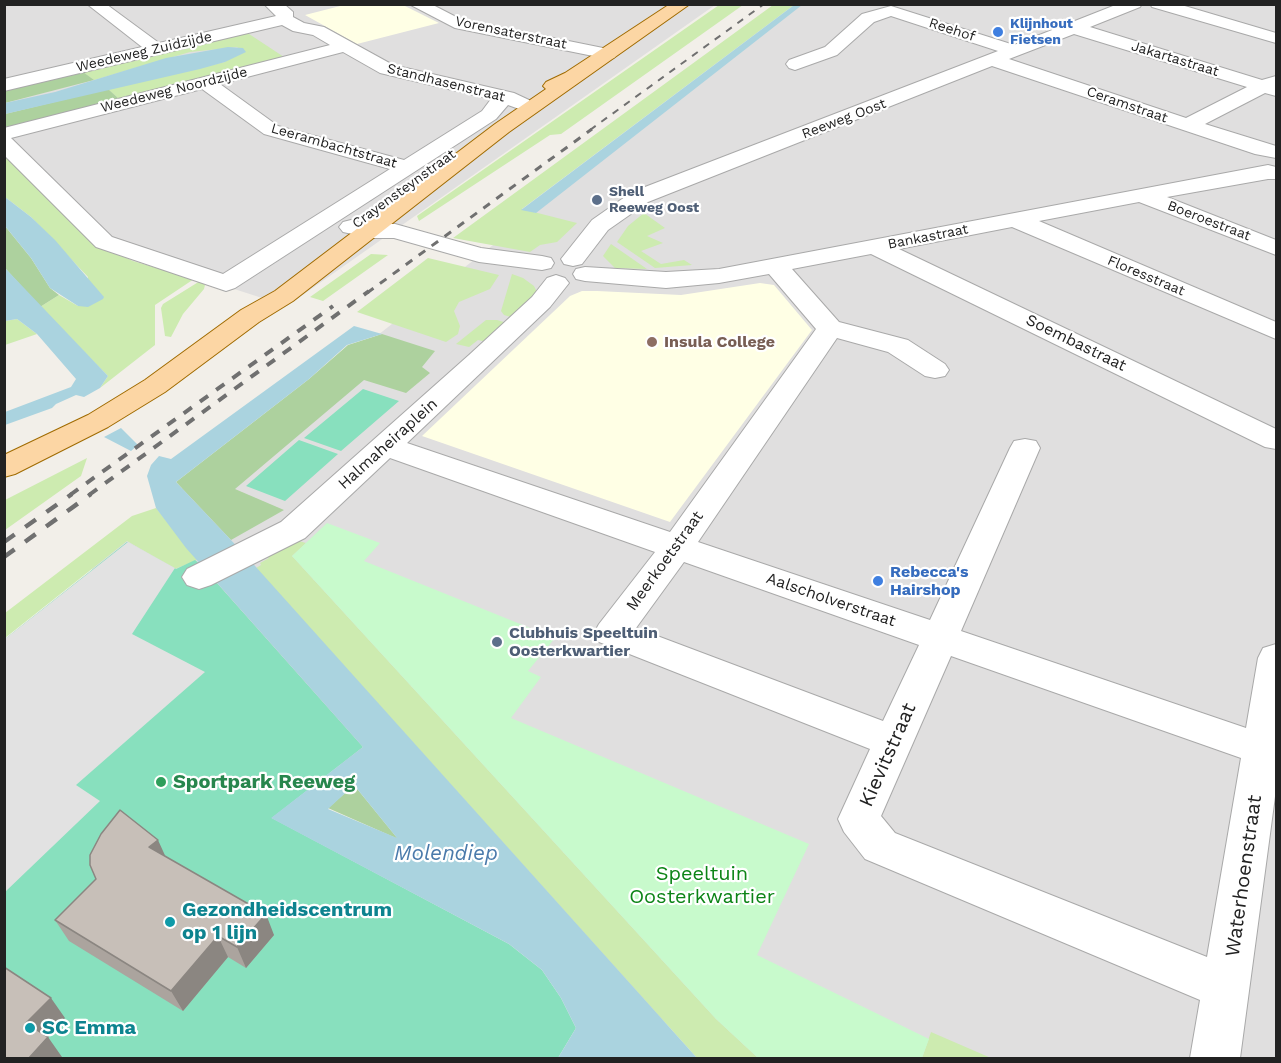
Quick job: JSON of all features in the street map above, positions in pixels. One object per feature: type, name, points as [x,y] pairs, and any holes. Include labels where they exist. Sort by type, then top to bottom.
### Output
[{"type":"main road","name":"Crayensteynstraat","points":[[4,467],[98,422],[155,386],[250,316],[266,292],[361,229],[521,103],[569,82],[572,77],[681,4]]},
{"type":"street","points":[[95,4],[156,49]]},
{"type":"street","points":[[272,4],[285,12],[284,19]]},
{"type":"street","name":"Vorensaterstraat","points":[[417,4],[455,24],[608,54]]},
{"type":"street","name":"Reeweg Oost","points":[[579,266],[600,225],[640,197],[1134,4]]},
{"type":"street","points":[[1158,4],[1276,39]]},
{"type":"street","name":"Reehof","points":[[795,64],[831,51],[868,18],[891,10],[1016,51]]},
{"type":"street","name":"Weedeweg Zuidzijde","points":[[4,85],[284,19]]},
{"type":"street","name":"Standhasenstraat","points":[[284,19],[299,27],[318,31],[387,69],[521,103]]},
{"type":"street","name":"Jakartastraat","points":[[1074,28],[1272,86]]},
{"type":"street","name":"Weedeweg Noordzijde","points":[[4,134],[343,46]]},
{"type":"street","name":"Ceramstraat","points":[[993,60],[1188,125],[1271,162]]},
{"type":"street","name":"Leerambachtstraat","points":[[204,82],[271,130],[407,167]]},
{"type":"street","points":[[1188,125],[1272,86]]},
{"type":"street","name":"Crayensteynstraat","points":[[4,144],[104,242],[226,283],[489,115],[498,103],[521,103]]},
{"type":"street","name":"Bankastraat","points":[[579,266],[609,278],[666,280],[719,276],[1141,195],[1271,162]]},
{"type":"street","name":"Boeroestraat","points":[[1141,195],[1276,248]]},
{"type":"street","name":"Floresstraat","points":[[1016,220],[1276,332]]},
{"type":"street","points":[[361,229],[382,238],[474,264],[545,273],[576,280],[579,266]]},
{"type":"street","name":"Soembastraat","points":[[876,247],[1276,440]]},
{"type":"street","points":[[775,266],[830,328],[898,346],[935,370]]},
{"type":"street","name":"Halmaheiraplein","points":[[199,577],[293,530],[480,361],[541,302],[545,273]]},
{"type":"street","name":"Meerkoetstraat","points":[[830,328],[676,548],[612,633],[895,742]]},
{"type":"street","name":"Aalscholverstraat","points":[[385,446],[1270,751]]},
{"type":"street","name":"Kievitstraat","points":[[1025,448],[859,819],[880,846],[1227,988]]},
{"type":"street","name":"Waterhoenstraat","points":[[1215,1059],[1270,751],[1276,658]]},
{"type":"shaded area","points":[[348,4],[403,5],[439,23],[357,44],[305,15]]},
{"type":"shaded area","points":[[4,5],[715,5],[287,306],[110,249],[5,145]]},
{"type":"shaded area","points":[[800,5],[1276,5],[1276,1058],[710,1058],[85,564]]},
{"type":"shaded area","points":[[760,283],[774,285],[812,330],[670,522],[422,436],[570,296],[582,291],[681,295]]},
{"type":"shaded area","points":[[128,542],[175,568],[132,634],[205,672],[76,785],[100,801],[5,892],[5,639]]},
{"type":"green space","points":[[719,5],[743,5],[561,134],[550,135],[419,221],[417,216]]},
{"type":"green space","points":[[773,5],[794,5],[522,209],[577,223],[557,242],[540,245],[530,252],[453,238]]},
{"type":"green space","points":[[243,30],[284,57],[119,99],[108,89],[225,62],[238,47],[190,52],[94,80],[79,69]]},
{"type":"green space","points":[[79,69],[94,80],[5,103],[4,87]]},
{"type":"green space","points":[[108,89],[119,99],[8,128],[5,125],[5,114]]},
{"type":"green space","points":[[5,152],[90,241],[133,261],[194,279],[155,305],[155,345],[100,388],[108,376],[40,307],[59,295],[78,306],[88,277],[31,217],[5,197]]},
{"type":"green space","points":[[644,213],[665,228],[647,236],[663,243],[641,251],[661,264],[684,260],[692,265],[655,268],[617,242],[628,226]]},
{"type":"green space","points":[[5,226],[31,258],[50,288],[59,295],[40,307],[5,268]]},
{"type":"green space","points":[[611,244],[647,269],[615,268],[603,256]]},
{"type":"green space","points":[[371,254],[388,255],[323,301],[310,297]]},
{"type":"green space","points":[[428,258],[499,275],[490,289],[459,302],[454,311],[460,326],[458,334],[446,342],[357,312]]},
{"type":"green space","points":[[512,274],[523,278],[534,286],[537,292],[514,318],[504,315],[501,311]]},
{"type":"green space","points":[[200,281],[205,285],[204,289],[183,314],[171,337],[165,336],[161,308],[163,304]]},
{"type":"green space","points":[[17,319],[37,334],[5,345],[5,321]]},
{"type":"green space","points":[[486,320],[507,323],[487,342],[478,340],[469,347],[456,344]]},
{"type":"green space","points":[[382,334],[435,351],[422,367],[430,373],[406,393],[364,380],[235,489],[284,510],[231,540],[176,482],[309,379],[348,345]]},
{"type":"green space","points":[[363,389],[399,401],[341,451],[304,438]]},
{"type":"green space","points":[[299,440],[338,454],[285,501],[246,486]]},
{"type":"green space","points":[[87,458],[81,476],[5,530],[5,500]]},
{"type":"green space","points":[[156,508],[197,560],[175,569],[127,541],[5,638],[5,613],[132,516]]},
{"type":"green space","name":"Speeltuin Oosterkwartier","points":[[327,523],[380,543],[364,561],[555,638],[528,671],[541,677],[511,718],[809,844],[757,955],[929,1039],[922,1058],[758,1058],[716,1019],[292,556]]},
{"type":"green space","points":[[299,541],[306,543],[292,556],[716,1019],[758,1058],[697,1058],[256,568],[269,558],[267,557]]},
{"type":"green space","name":"Sportpark Reeweg","points":[[127,542],[176,569],[195,560],[200,564],[363,747],[272,818],[509,944],[542,970],[561,998],[576,1028],[558,1058],[5,1058],[5,639]]},
{"type":"green space","points":[[354,785],[398,839],[328,808]]},
{"type":"green space","points":[[931,1032],[991,1058],[922,1058]]},
{"type":"water","points":[[794,5],[802,5],[536,213],[521,210]]},
{"type":"water","points":[[228,47],[243,48],[246,52],[225,62],[200,69],[5,114],[5,103],[55,92],[166,58]]},
{"type":"water","points":[[5,197],[55,240],[104,297],[103,299],[88,307],[78,306],[50,288],[31,258],[5,226]]},
{"type":"water","points":[[5,268],[108,376],[100,388],[84,397],[76,395],[52,408],[5,425],[5,412],[71,387],[76,379],[37,334],[17,319],[5,321]]},
{"type":"water","name":"Molendiep","points":[[354,326],[382,334],[347,345],[309,379],[176,482],[247,557],[697,1058],[558,1058],[576,1028],[561,998],[542,970],[509,944],[271,818],[363,747],[186,548],[156,508],[147,476],[151,465],[159,456],[171,459]],"holes":[[[354,785],[397,838],[328,809]]]},
{"type":"water","points":[[121,428],[138,445],[131,451],[104,437]]},
{"type":"building","name":"Gezondheidscentrum op 1 lijn","points":[[120,810],[158,840],[149,847],[266,914],[237,947],[218,936],[171,991],[55,920],[96,879],[90,865],[90,855],[101,834]]},
{"type":"building","name":"SC Emma","points":[[4,967],[51,998],[26,1023],[48,1037],[28,1059],[4,1059]]},
{"type":"railway","points":[[590,130],[764,4]]},
{"type":"railway","points":[[367,293],[592,129]]},
{"type":"railway","points":[[89,495],[369,291]]},
{"type":"railway","points":[[70,495],[333,306]]},
{"type":"railway","points":[[4,542],[72,494]]},
{"type":"railway","points":[[4,557],[91,494]]},
{"type":"place","name":"Klijnhout Fietsen","points":[[998,32]]},
{"type":"place","name":"Shell Reeweg Oost","points":[[597,200]]},
{"type":"place","name":"Insula College","points":[[652,342]]},
{"type":"place","name":"Rebecca's Hairshop","points":[[878,581]]},
{"type":"place","name":"Clubhuis Speeltuin Oosterkwartier","points":[[497,642]]},
{"type":"place","name":"Sportpark Reeweg","points":[[161,782]]},
{"type":"place","name":"Gezondheidscentrum op 1 lijn","points":[[170,922]]},
{"type":"place","name":"SC Emma","points":[[30,1028]]}]
